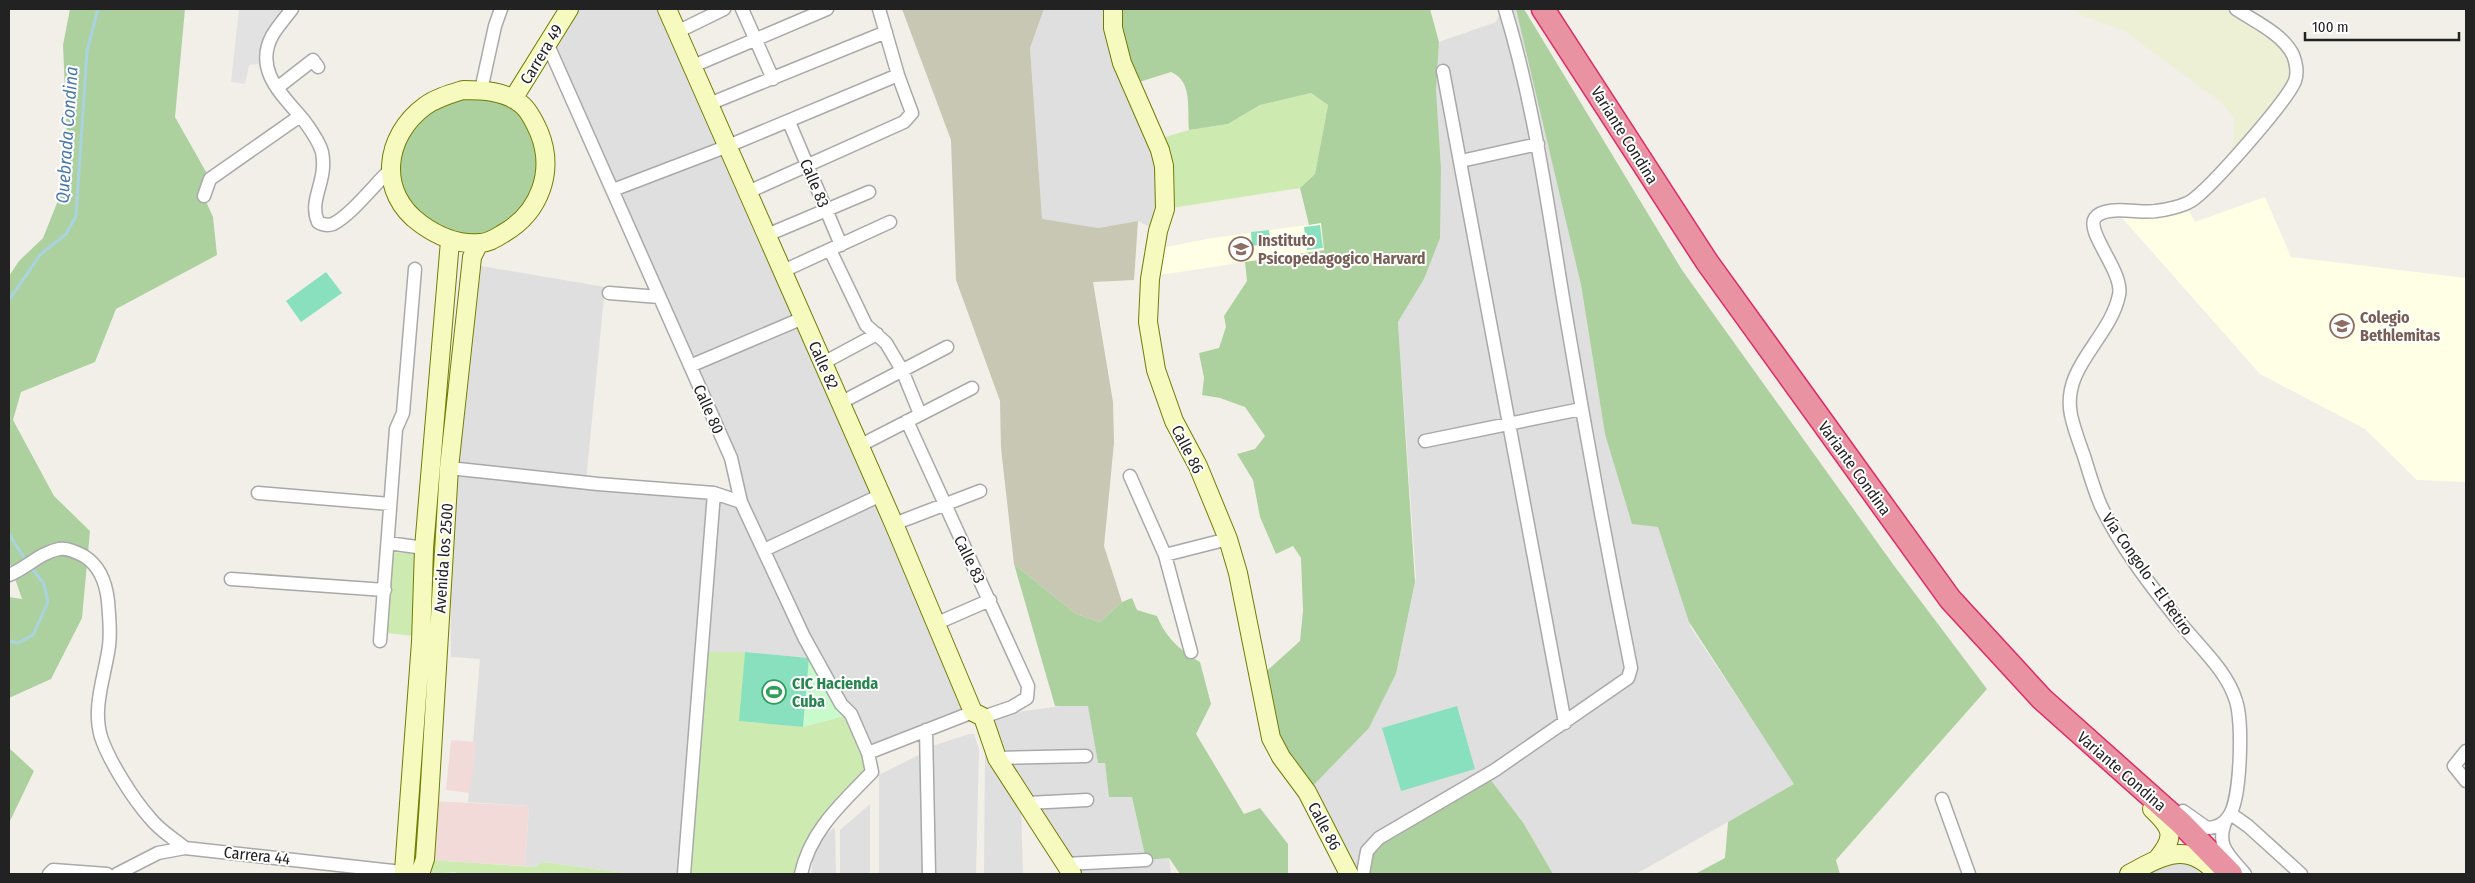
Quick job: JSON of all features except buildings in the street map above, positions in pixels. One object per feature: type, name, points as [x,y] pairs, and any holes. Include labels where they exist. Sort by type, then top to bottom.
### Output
[{"type":"highway","name":"Variante Condina","points":[[1543,9],[1683,227],[1737,305],[1950,599],[2042,699],[2181,822],[2231,874]]},
{"type":"main road","name":"Carrera 49","points":[[513,99],[569,9]]},
{"type":"main road","name":"Calle 82","points":[[667,9],[894,524],[935,624],[997,758],[1027,803],[1028,809],[1069,870]]},
{"type":"main road","name":"Calle 86","points":[[1113,9],[1113,28],[1122,63],[1160,150],[1164,166],[1165,209],[1158,231],[1150,279],[1148,322],[1156,370],[1174,421],[1198,466],[1228,539],[1238,573],[1272,738],[1280,756],[1307,792],[1349,874]]},
{"type":"main road","points":[[463,90],[481,90],[502,94],[513,99],[522,105],[535,124],[541,139],[546,164],[542,190],[532,209],[514,227],[494,239],[479,243],[450,241],[412,218],[401,205],[393,188],[390,170],[393,153],[401,132],[410,120],[426,105],[463,90]]},
{"type":"main road","name":"Avenida los 2500","points":[[409,873],[424,548],[450,241]]},
{"type":"main road","name":"Avenida los 2500","points":[[409,873],[425,859],[449,468],[472,257],[479,243]]},
{"type":"main road","points":[[2090,742],[2119,780],[2168,827],[2170,835],[2168,846],[2158,858]]},
{"type":"main road","points":[[2129,874],[2158,858],[2174,854],[2186,854],[2206,861],[2218,874]]},
{"type":"street","points":[[292,9],[272,36],[266,63],[270,80],[314,135],[324,163],[323,178],[314,202],[318,222],[324,225],[332,224],[342,217],[390,170]]},
{"type":"street","points":[[481,90],[495,26],[501,9]]},
{"type":"street","points":[[677,32],[724,9]]},
{"type":"street","points":[[742,9],[773,79]]},
{"type":"street","points":[[693,66],[827,9]]},
{"type":"street","points":[[748,192],[904,122],[912,113],[898,75],[879,9]]},
{"type":"street","points":[[1363,874],[1367,851],[1379,838],[1495,770],[1565,723],[1628,678],[1631,668],[1582,409],[1538,144],[1518,52],[1505,9]]},
{"type":"street","name":"Vía Congolo - El Retiro","points":[[2236,9],[2271,32],[2288,47],[2296,68],[2296,79],[2286,96],[2224,170],[2192,201],[2156,212],[2106,210],[2095,216],[2093,222],[2094,233],[2114,266],[2120,284],[2119,297],[2107,324],[2078,369],[2069,397],[2071,415],[2100,504],[2117,536],[2177,620],[2220,673],[2237,703],[2240,761],[2236,796],[2221,838],[2223,848],[2245,874]]},
{"type":"street","points":[[709,104],[886,32]]},
{"type":"street","name":"Calle 80","points":[[547,43],[731,458],[741,502],[804,637],[841,704],[851,714],[868,754],[872,772],[820,829],[810,844],[801,874]]},
{"type":"street","points":[[277,88],[313,60],[318,67]]},
{"type":"street","points":[[1443,71],[1565,723]]},
{"type":"street","points":[[613,190],[789,122],[898,75]]},
{"type":"street","points":[[204,196],[210,179],[300,116]]},
{"type":"street","name":"Calle 83","points":[[789,122],[826,210],[835,247],[866,326],[886,342],[902,370],[920,414]]},
{"type":"street","points":[[1461,161],[1538,144]]},
{"type":"street","points":[[767,235],[869,192]]},
{"type":"street","points":[[783,272],[890,222]]},
{"type":"street","points":[[380,641],[396,429],[403,413],[415,269]]},
{"type":"street","points":[[609,293],[659,297]]},
{"type":"street","points":[[690,366],[803,318]]},
{"type":"street","points":[[823,362],[876,334]]},
{"type":"street","points":[[840,403],[946,347]]},
{"type":"street","points":[[859,446],[972,388]]},
{"type":"street","points":[[1425,441],[1508,422],[1582,409]]},
{"type":"street","name":"Calle 83","points":[[907,421],[1028,686],[1027,698],[1012,707],[978,715]]},
{"type":"street","points":[[449,468],[598,484],[714,492],[741,502]]},
{"type":"street","points":[[1130,476],[1165,555],[1191,652]]},
{"type":"street","points":[[894,524],[980,491]]},
{"type":"street","points":[[684,874],[714,492]]},
{"type":"street","points":[[258,493],[390,504]]},
{"type":"street","points":[[764,550],[881,495]]},
{"type":"street","points":[[1165,555],[1228,539]]},
{"type":"street","points":[[388,543],[424,548]]},
{"type":"street","points":[[9,575],[22,570],[32,560],[49,551],[62,549],[76,552],[97,568],[106,585],[110,627],[110,646],[99,698],[98,720],[101,736],[112,762],[150,819],[185,848]]},
{"type":"street","points":[[231,578],[385,590]]},
{"type":"street","points":[[935,624],[990,600]]},
{"type":"street","points":[[868,754],[926,730],[978,715]]},
{"type":"street","points":[[926,730],[929,874]]},
{"type":"street","points":[[2466,751],[2454,766],[2466,781]]},
{"type":"street","points":[[997,758],[1086,756]]},
{"type":"street","points":[[2124,772],[2163,792],[2197,823],[2207,828],[2213,828],[2228,817],[2248,826],[2301,874]]},
{"type":"street","points":[[1942,799],[1969,874]]},
{"type":"street","points":[[1027,803],[1087,800]]},
{"type":"street","name":"Carrera 44","points":[[118,874],[158,854],[185,848],[409,873]]},
{"type":"street","points":[[1069,870],[1146,860]]},
{"type":"street","points":[[51,872],[107,874]]},
{"type":"shaded area","points":[[239,9],[292,9],[272,36],[266,63],[249,65],[245,84],[231,82]]},
{"type":"shaded area","points":[[572,9],[667,9],[973,712],[868,753],[809,658],[745,652],[684,874],[633,874],[542,862],[536,867],[525,866],[529,806],[468,802],[480,659],[451,657],[449,468],[458,468],[481,266],[605,287],[586,481],[740,502],[731,458],[548,46]]},
{"type":"shaded area","points":[[902,9],[1044,9],[1030,48],[1042,219],[1098,228],[1138,221],[1134,280],[1093,282],[1113,402],[1114,443],[1104,546],[1122,602],[1100,622],[1076,614],[1014,564],[1001,448],[1000,401],[956,280],[951,140]]},
{"type":"shaded area","points":[[1044,9],[1113,9],[1155,140],[1158,231],[1138,221],[1098,228],[1042,220],[1030,48]]},
{"type":"shaded area","points":[[1502,9],[1516,9],[1550,146],[1581,285],[1605,434],[1658,527],[1681,592],[1691,628],[1795,784],[1636,874],[1553,874],[1524,824],[1364,874],[1350,874],[1307,792],[1369,728],[1396,674],[1416,578],[1398,322],[1424,279],[1439,42],[1496,22]]},
{"type":"shaded area","points":[[2073,9],[2237,9],[2293,56],[2290,90],[2224,170],[2234,139],[2234,118],[2223,104],[2123,30],[2082,16]]},
{"type":"shaded area","name":"Colegio Bethlemitas","points":[[2265,197],[2291,257],[2466,278],[2466,482],[2417,480],[2365,429],[2260,374],[2116,211],[2185,203],[2195,222]]},
{"type":"shaded area","name":"Instituto Psicopedagogico Harvard","points":[[1321,223],[1324,250],[1153,276],[1162,248],[1206,239]]},
{"type":"shaded area","points":[[1088,702],[1098,763],[1105,763],[1109,797],[1132,797],[1146,860],[1169,858],[1171,874],[1069,874],[1028,809],[1100,798],[1027,803],[983,717]]},
{"type":"shaded area","points":[[974,734],[979,749],[976,874],[933,874],[932,746]]},
{"type":"shaded area","points":[[451,740],[476,742],[470,793],[446,790]]},
{"type":"shaded area","points":[[985,751],[1021,804],[1023,874],[984,874]]},
{"type":"shaded area","points":[[921,754],[924,874],[879,874],[879,775]]},
{"type":"shaded area","points":[[429,801],[529,806],[525,866],[429,860]]},
{"type":"shaded area","points":[[870,804],[870,874],[840,874],[840,830]]},
{"type":"shaded area","points":[[835,827],[836,874],[811,874],[815,844]]},
{"type":"shaded area","points":[[2186,854],[2200,874],[2134,874]]},
{"type":"green space","points":[[70,9],[185,9],[175,117],[210,179],[204,197],[213,217],[217,255],[116,309],[95,362],[21,392],[13,420],[54,496],[90,531],[82,618],[51,679],[9,698],[9,597],[22,599],[9,561],[9,276],[19,261],[43,238],[59,198],[67,140],[63,45]]},
{"type":"green space","points":[[1114,9],[1430,9],[1439,42],[1436,91],[1441,169],[1440,238],[1424,279],[1398,322],[1415,582],[1396,674],[1369,728],[1307,792],[1287,765],[1259,678],[1300,641],[1303,611],[1301,558],[1293,546],[1276,554],[1260,517],[1253,480],[1237,454],[1255,449],[1265,436],[1245,407],[1220,398],[1202,395],[1204,378],[1199,353],[1219,348],[1226,327],[1224,316],[1247,281],[1245,262],[1324,250],[1321,223],[1309,225],[1300,188],[1315,174],[1328,105],[1311,93],[1260,105],[1228,124],[1189,130],[1188,96],[1183,82],[1178,76],[1171,72],[1133,84]]},
{"type":"green space","points":[[1516,9],[1524,9],[1682,270],[1895,567],[1987,689],[1836,860],[1840,874],[1695,874],[1725,858],[1728,822],[1794,784],[1689,622],[1658,527],[1632,524],[1605,434],[1581,285]]},
{"type":"green space","points":[[1311,93],[1328,105],[1315,174],[1300,188],[1165,209],[1155,140],[1189,130],[1228,124],[1260,105]]},
{"type":"green space","points":[[502,94],[535,124],[542,190],[482,243],[413,218],[393,153],[441,97]]},
{"type":"green space","points":[[1320,225],[1323,248],[1307,250],[1304,227]]},
{"type":"green space","points":[[1269,230],[1271,243],[1252,246],[1251,232]]},
{"type":"green space","points":[[326,272],[342,293],[301,322],[286,301]]},
{"type":"green space","points":[[391,552],[420,554],[413,636],[387,633]]},
{"type":"green space","points":[[1014,564],[1076,614],[1100,622],[1122,602],[1132,598],[1137,610],[1157,616],[1174,643],[1200,662],[1211,704],[1196,734],[1244,814],[1260,808],[1288,844],[1288,874],[1180,874],[1169,858],[1146,860],[1132,797],[1109,797],[1105,763],[1098,763],[1088,706],[1055,706]]},
{"type":"green space","points":[[701,652],[745,652],[740,721],[803,727],[851,714],[872,772],[808,836],[810,844],[799,874],[684,874]]},
{"type":"green space","name":"CIC Hacienda Cuba","points":[[745,652],[809,658],[803,727],[739,721]]},
{"type":"green space","points":[[809,658],[851,714],[803,727]]},
{"type":"green space","points":[[1457,706],[1475,769],[1401,791],[1382,728]]},
{"type":"green space","points":[[9,748],[34,771],[9,823]]},
{"type":"green space","points":[[1487,775],[1524,824],[1553,874],[1363,874],[1371,847]]},
{"type":"green space","points":[[429,860],[536,867],[542,862],[633,874],[457,874],[455,872],[432,874]]},
{"type":"waterway","name":"Quebrada Condina","points":[[9,300],[40,255],[66,234],[76,216],[87,51],[98,9]]},
{"type":"waterway","name":"Quebrada Condina","points":[[9,534],[26,561]]},
{"type":"waterway","name":"Quebrada Condina","points":[[9,641],[18,643],[33,635],[48,602],[44,584],[30,566]]},
{"type":"place","name":"Instituto Psicopedagogico Harvard","points":[[1241,249]]},
{"type":"place","name":"Colegio Bethlemitas","points":[[2342,326]]},
{"type":"place","name":"CIC Hacienda Cuba","points":[[774,692]]}]
